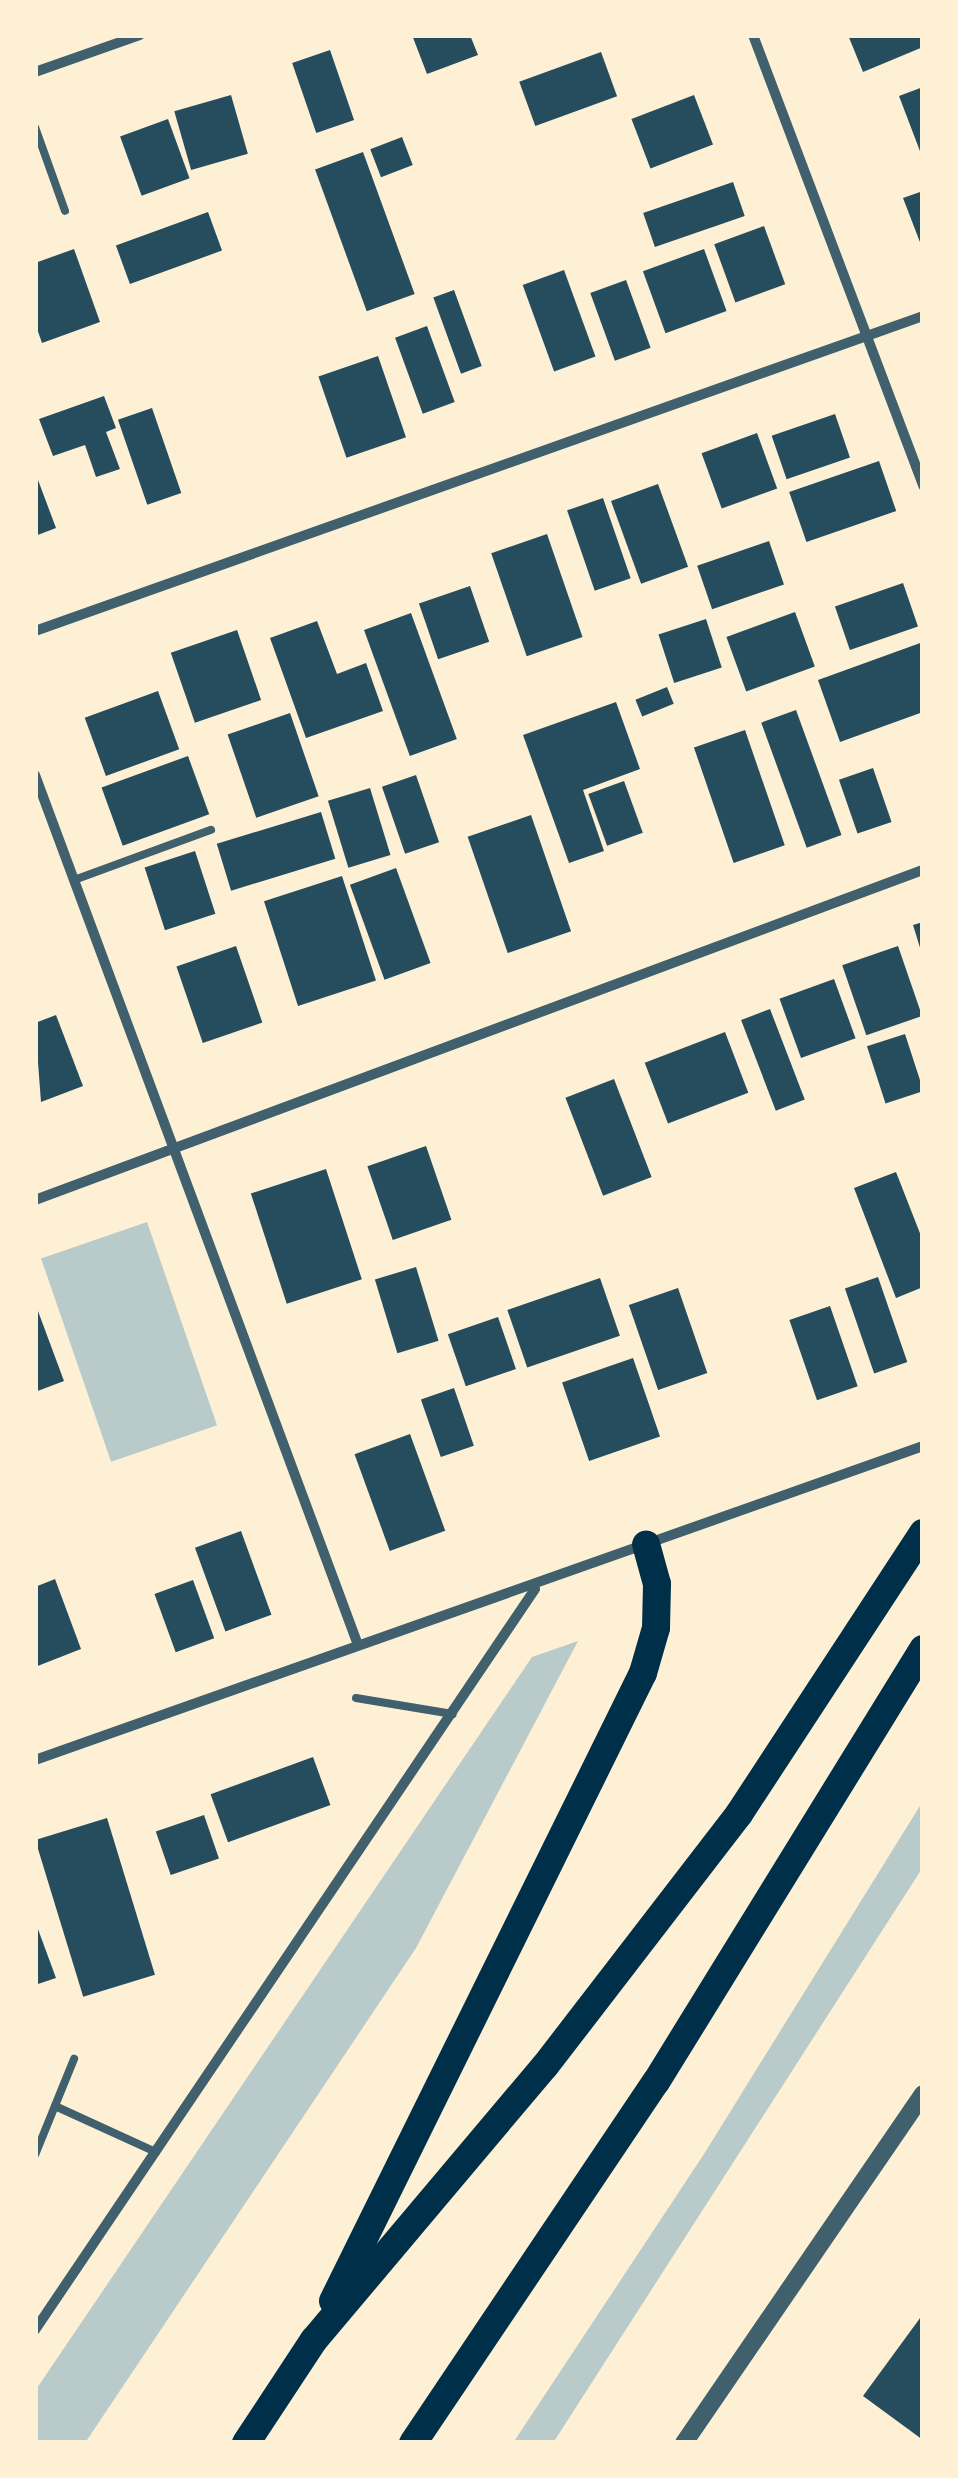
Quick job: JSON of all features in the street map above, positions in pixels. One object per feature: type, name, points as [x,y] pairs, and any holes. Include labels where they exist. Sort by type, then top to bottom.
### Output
[{"type":"highway","points":[[246,2443],[314,2340],[545,2066],[738,1814],[923,1533]]},
{"type":"highway","points":[[314,2340],[643,1673],[656,1628],[658,1584],[646,1544]]},
{"type":"highway","points":[[413,2443],[656,2082],[923,1648]]},
{"type":"street","points":[[35,72],[140,35]]},
{"type":"street","points":[[753,35],[923,486]]},
{"type":"street","points":[[35,631],[923,316]]},
{"type":"street","points":[[35,776],[358,1644]]},
{"type":"street","points":[[35,1200],[175,1152],[923,870]]},
{"type":"street","points":[[35,1760],[358,1644],[535,1588],[646,1544],[923,1446]]},
{"type":"street","points":[[35,2330],[535,1588]]},
{"type":"street","points":[[684,2443],[923,2094]]},
{"type":"lane","points":[[35,127],[65,211]]},
{"type":"lane","points":[[74,880],[211,830]]},
{"type":"lane","points":[[356,1698],[452,1714]]},
{"type":"lane","points":[[35,2155],[74,2058]]},
{"type":"lane","points":[[55,2106],[156,2152]]},
{"type":"shaded area","points":[[147,1222],[217,1425],[111,1462],[41,1258]]},
{"type":"shaded area","points":[[578,1641],[416,1948],[85,2443],[35,2443],[35,2391],[532,1657]]},
{"type":"shaded area","points":[[923,1801],[923,1867],[553,2443],[513,2443],[704,2154]]},
{"type":"building","points":[[412,35],[470,35],[478,55],[427,74]]},
{"type":"building","points":[[848,35],[923,35],[923,47],[863,72]]},
{"type":"building","points":[[330,50],[354,120],[316,133],[292,63]]},
{"type":"building","points":[[601,52],[617,96],[535,126],[519,82]]},
{"type":"building","points":[[923,87],[923,159],[899,96]]},
{"type":"building","points":[[231,95],[248,154],[191,170],[174,111]]},
{"type":"building","points":[[694,95],[713,144],[650,168],[631,119]]},
{"type":"building","points":[[168,119],[190,178],[142,196],[120,136]]},
{"type":"building","points":[[402,137],[413,165],[381,177],[370,149]]},
{"type":"building","points":[[363,152],[415,294],[367,311],[315,169]]},
{"type":"building","points":[[733,182],[745,216],[655,247],[643,213]]},
{"type":"building","points":[[923,191],[923,250],[903,198]]},
{"type":"building","points":[[208,212],[222,251],[130,284],[116,246]]},
{"type":"building","points":[[764,226],[785,284],[735,302],[714,244]]},
{"type":"building","points":[[74,249],[100,322],[42,343],[35,323],[35,263]]},
{"type":"building","points":[[704,249],[727,311],[665,333],[643,271]]},
{"type":"building","points":[[564,270],[595,356],[554,372],[523,285]]},
{"type":"building","points":[[626,280],[651,348],[615,361],[590,293]]},
{"type":"building","points":[[454,290],[482,366],[461,374],[433,298]]},
{"type":"building","points":[[427,326],[455,402],[423,414],[395,338]]},
{"type":"building","points":[[378,356],[406,437],[346,458],[318,377]]},
{"type":"building","points":[[104,396],[116,428],[106,432],[120,469],[96,477],[85,445],[53,456],[39,419]]},
{"type":"building","points":[[152,408],[181,493],[147,505],[118,420]]},
{"type":"building","points":[[835,414],[850,457],[787,479],[772,436]]},
{"type":"building","points":[[757,433],[777,488],[722,509],[702,453]]},
{"type":"building","points":[[879,461],[896,511],[806,542],[789,492]]},
{"type":"building","points":[[35,472],[56,528],[35,536]]},
{"type":"building","points":[[658,484],[688,567],[641,584],[611,501]]},
{"type":"building","points":[[603,498],[631,578],[595,591],[567,510]]},
{"type":"building","points":[[547,534],[582,637],[527,656],[491,553]]},
{"type":"building","points":[[769,541],[784,584],[712,609],[697,566]]},
{"type":"building","points":[[903,583],[918,626],[850,650],[835,606]]},
{"type":"building","points":[[470,586],[489,642],[438,659],[419,604]]},
{"type":"building","points":[[795,612],[815,667],[746,691],[726,637]]},
{"type":"building","points":[[411,613],[457,739],[410,756],[364,630]]},
{"type":"building","points":[[706,619],[722,668],[674,683],[658,634]]},
{"type":"building","points":[[317,621],[337,674],[366,663],[383,711],[306,738],[270,638]]},
{"type":"building","points":[[237,630],[261,700],[195,723],[171,653]]},
{"type":"building","points":[[923,642],[923,712],[840,742],[818,680]]},
{"type":"building","points":[[667,687],[674,704],[642,716],[635,700]]},
{"type":"building","points":[[158,691],[179,749],[106,776],[85,718]]},
{"type":"building","points":[[616,702],[640,769],[583,790],[604,851],[569,863],[523,735]]},
{"type":"building","points":[[796,710],[841,835],[807,848],[761,723]]},
{"type":"building","points":[[290,713],[319,796],[256,818],[228,734]]},
{"type":"building","points":[[745,730],[785,845],[734,863],[694,748]]},
{"type":"building","points":[[188,756],[209,814],[123,846],[102,787]]},
{"type":"building","points":[[873,768],[892,822],[858,834],[839,780]]},
{"type":"building","points":[[416,775],[439,842],[405,854],[382,787]]},
{"type":"building","points":[[624,781],[643,833],[607,846],[588,794]]},
{"type":"building","points":[[370,788],[390,855],[348,868],[328,801]]},
{"type":"building","points":[[321,812],[335,859],[231,891],[217,844]]},
{"type":"building","points":[[531,815],[571,931],[508,953],[468,837]]},
{"type":"building","points":[[195,851],[215,914],[165,930],[145,867]]},
{"type":"building","points":[[396,868],[431,963],[384,980],[350,885]]},
{"type":"building","points":[[342,876],[376,981],[298,1006],[264,901]]},
{"type":"building","points":[[923,922],[923,954],[922,954],[913,925]]},
{"type":"building","points":[[236,946],[262,1023],[203,1043],[176,967]]},
{"type":"building","points":[[898,946],[922,1016],[866,1035],[842,965]]},
{"type":"building","points":[[834,979],[856,1038],[801,1058],[779,999]]},
{"type":"building","points":[[770,1009],[805,1100],[776,1111],[741,1020]]},
{"type":"building","points":[[56,1015],[83,1086],[41,1102],[35,1023]]},
{"type":"building","points":[[725,1032],[748,1093],[668,1124],[645,1063]]},
{"type":"building","points":[[905,1034],[923,1091],[885,1103],[867,1046]]},
{"type":"building","points":[[614,1079],[652,1177],[603,1196],[565,1098]]},
{"type":"building","points":[[426,1146],[451,1220],[393,1240],[367,1166]]},
{"type":"building","points":[[326,1169],[362,1279],[287,1304],[251,1193]]},
{"type":"building","points":[[896,1172],[923,1241],[923,1287],[896,1298],[854,1188]]},
{"type":"building","points":[[416,1267],[439,1341],[397,1353],[375,1280]]},
{"type":"building","points":[[878,1277],[907,1362],[874,1373],[845,1288]]},
{"type":"building","points":[[600,1278],[620,1336],[527,1368],[507,1310]]},
{"type":"building","points":[[678,1288],[707,1373],[658,1390],[629,1305]]},
{"type":"building","points":[[35,1303],[64,1381],[35,1392]]},
{"type":"building","points":[[830,1306],[858,1386],[817,1400],[789,1320]]},
{"type":"building","points":[[498,1317],[516,1369],[466,1386],[448,1334]]},
{"type":"building","points":[[633,1358],[660,1436],[589,1461],[562,1382]]},
{"type":"building","points":[[454,1388],[474,1446],[441,1457],[421,1399]]},
{"type":"building","points":[[410,1434],[445,1531],[390,1551],[355,1454]]},
{"type":"building","points":[[241,1531],[271,1615],[225,1631],[195,1548]]},
{"type":"building","points":[[55,1579],[81,1649],[35,1667],[35,1587]]},
{"type":"building","points":[[193,1580],[214,1638],[176,1652],[154,1594]]},
{"type":"building","points":[[313,1757],[330,1805],[228,1842],[211,1794]]},
{"type":"building","points":[[204,1815],[219,1858],[171,1875],[156,1832]]},
{"type":"building","points":[[107,1818],[155,1975],[83,1997],[35,1840]]},
{"type":"building","points":[[35,1921],[56,1978],[35,1985]]},
{"type":"building","points":[[923,2314],[923,2440],[863,2396]]}]
